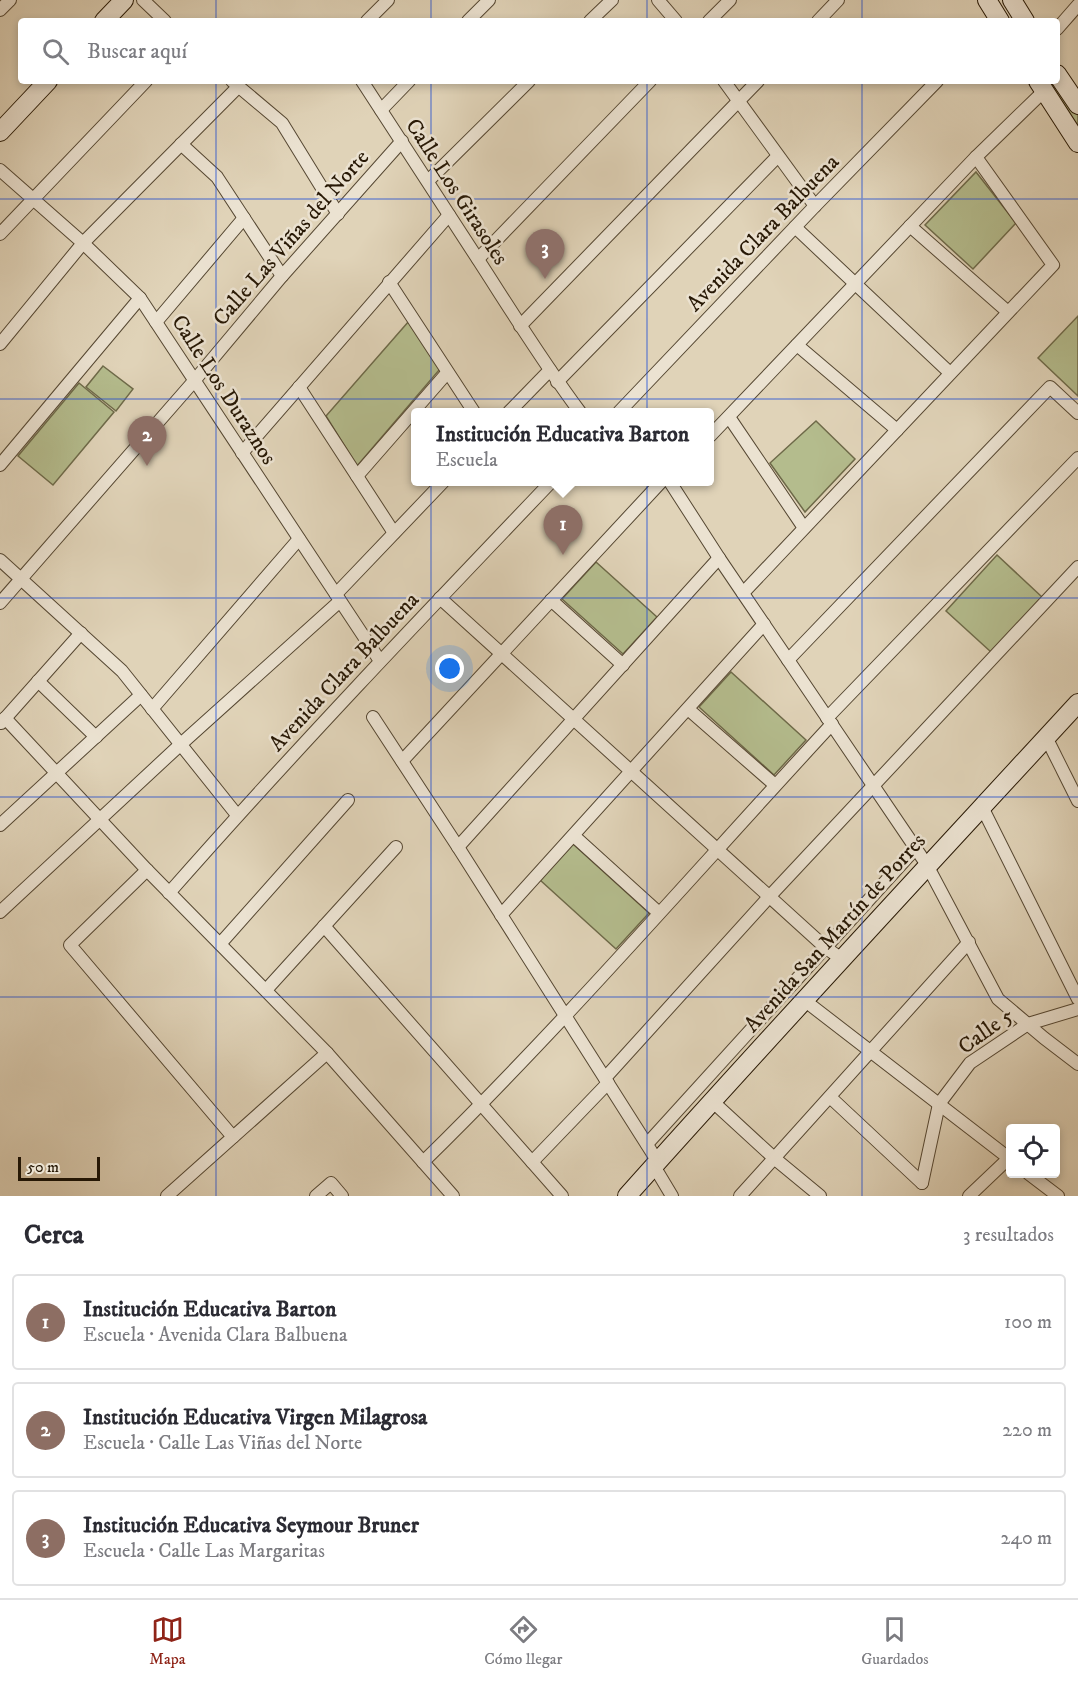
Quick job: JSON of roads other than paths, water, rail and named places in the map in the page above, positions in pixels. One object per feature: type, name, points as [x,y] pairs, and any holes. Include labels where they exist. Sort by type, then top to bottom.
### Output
[{"type":"street","points":[[0,10],[10,0]]},
{"type":"street","points":[[107,18],[123,0]]},
{"type":"street","points":[[143,0],[162,18]]},
{"type":"street","points":[[370,18],[388,0]]},
{"type":"street","points":[[471,18],[489,0]]},
{"type":"street","points":[[593,18],[612,0]]},
{"type":"street","points":[[658,0],[673,18]]},
{"type":"street","points":[[712,18],[730,0]]},
{"type":"street","points":[[821,18],[838,0]]},
{"type":"street","points":[[987,0],[997,18]]},
{"type":"street","points":[[1000,18],[1013,1],[1023,18]]},
{"type":"street","points":[[1060,26],[1078,5]]},
{"type":"street","points":[[1060,78],[1078,105]]},
{"type":"street","points":[[0,132],[45,84]]},
{"type":"street","points":[[0,234],[143,84]]},
{"type":"street","points":[[0,344],[83,243],[181,144],[235,84],[282,123],[338,214]]},
{"type":"street","name":"Calle Los Girasoles","points":[[364,84],[520,326],[577,408]]},
{"type":"street","points":[[381,110],[406,84]]},
{"type":"street","points":[[428,181],[526,84]]},
{"type":"street","points":[[478,259],[647,84]]},
{"type":"street","points":[[726,84],[814,206]]},
{"type":"street","points":[[520,326],[755,84]]},
{"type":"street","name":"Avenida Clara Balbuena","points":[[626,408],[814,206],[935,84]]},
{"type":"street","points":[[714,432],[1041,86],[1078,143]]},
{"type":"street","name":"Calle Las Viñas del Norte","points":[[0,603],[194,381],[282,276],[402,141]]},
{"type":"street","points":[[181,144],[217,177],[282,276]]},
{"type":"street","points":[[557,382],[778,156]]},
{"type":"street","points":[[743,593],[1053,265],[976,157]]},
{"type":"street","name":"Calle Los Duraznos","points":[[0,170],[83,243],[140,298],[380,661]]},
{"type":"street","points":[[242,453],[449,215]]},
{"type":"street","points":[[156,322],[244,218]]},
{"type":"street","points":[[910,226],[1008,312]]},
{"type":"street","points":[[795,227],[951,373]]},
{"type":"street","points":[[389,282],[471,408]]},
{"type":"street","points":[[0,465],[140,298]]},
{"type":"street","points":[[797,345],[897,430]]},
{"type":"street","points":[[513,408],[550,370]]},
{"type":"street","points":[[416,408],[447,373]]},
{"type":"street","points":[[298,387],[394,533]]},
{"type":"street","points":[[788,660],[1050,387],[1078,413]]},
{"type":"street","points":[[357,476],[411,414]]},
{"type":"street","points":[[729,417],[804,528]]},
{"type":"street","points":[[423,1162],[481,1105],[565,1016],[775,785],[829,721],[1078,458]]},
{"type":"street","points":[[0,912],[338,598],[394,533],[439,486]]},
{"type":"street","name":"Avenida Clara Balbuena","points":[[169,893],[237,815],[380,661],[547,486]]},
{"type":"street","points":[[402,760],[657,486]]},
{"type":"street","points":[[673,486],[927,865],[998,999],[1078,1064]]},
{"type":"street","points":[[152,709],[299,539]]},
{"type":"street","points":[[458,847],[719,558]]},
{"type":"street","points":[[0,560],[122,671],[237,815]]},
{"type":"street","points":[[532,1162],[769,897],[1078,567]]},
{"type":"street","points":[[440,598],[769,897],[826,948],[842,959]]},
{"type":"street","points":[[551,600],[623,665]]},
{"type":"street","points":[[501,915],[764,624]]},
{"type":"street","points":[[81,633],[3,721],[327,1053],[453,1196]]},
{"type":"street","points":[[38,681],[96,737]]},
{"type":"street","points":[[0,825],[141,695]]},
{"type":"street","name":"Avenida San Martín de Porres","points":[[627,1196],[927,865],[1078,703]]},
{"type":"street","points":[[688,709],[775,785]]},
{"type":"street","points":[[373,717],[607,1080],[646,1144],[672,1196]]},
{"type":"street","points":[[1046,737],[1078,801]]},
{"type":"street","points":[[219,944],[348,800]]},
{"type":"street","points":[[0,806],[10,815]]},
{"type":"street","points":[[982,807],[1078,999]]},
{"type":"street","points":[[573,836],[659,913]]},
{"type":"street","points":[[266,990],[396,847]]},
{"type":"street","points":[[646,1144],[915,849]]},
{"type":"street","points":[[147,870],[70,945],[233,1137]]},
{"type":"street","points":[[324,926],[562,1196]]},
{"type":"street","points":[[740,1196],[969,942]]},
{"type":"street","points":[[804,1000],[1006,1156]]},
{"type":"street","name":"Calle 5","points":[[830,1097],[922,1183],[939,1104],[970,1063],[1028,1024],[1078,1009]]},
{"type":"street","points":[[167,1196],[327,1053]]},
{"type":"street","points":[[712,1101],[774,1158],[820,1196]]},
{"type":"street","points":[[969,1196],[1006,1163]]},
{"type":"street","points":[[1035,1178],[1058,1196]]},
{"type":"street","points":[[316,1196],[331,1183],[342,1196]]},
{"type":"place","name":"Institución Educativa Seymour Bruner","points":[[545,279]]},
{"type":"place","name":"Institución Educativa Virgen Milagrosa","points":[[147,466]]},
{"type":"place","name":"Institución Educativa Barton","points":[[563,555]]}]
